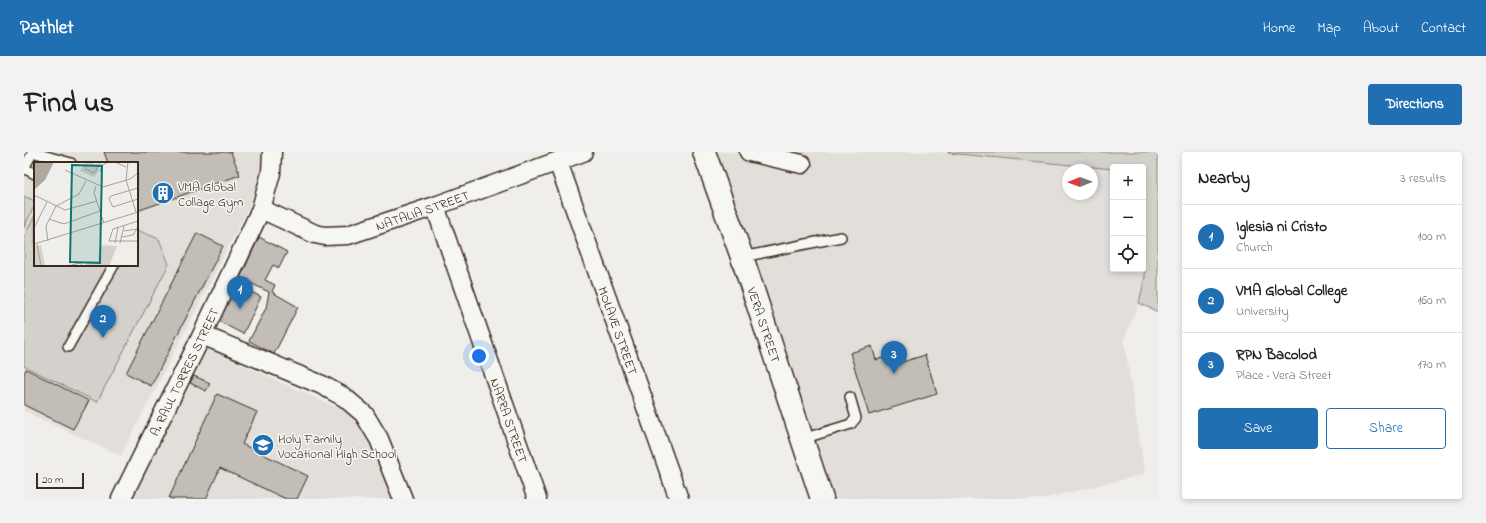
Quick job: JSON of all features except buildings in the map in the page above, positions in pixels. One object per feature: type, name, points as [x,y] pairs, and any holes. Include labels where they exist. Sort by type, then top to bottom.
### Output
[{"type":"street","name":"A. RAUL TORRES STREET","points":[[121,499],[202,335],[261,209],[271,173],[272,152]]},
{"type":"street","name":"NATALIA STREET","points":[[261,209],[315,234],[326,236],[348,235],[435,206],[583,152]]},
{"type":"street","name":"VERA STREET","points":[[704,152],[742,257],[822,499]]},
{"type":"street","points":[[749,152],[802,164]]},
{"type":"street","name":"MOLAVE STREET","points":[[558,162],[679,499]]},
{"type":"street","name":"NARRA STREET","points":[[435,206],[537,499]]},
{"type":"street","points":[[202,335],[322,385],[344,397],[364,414],[379,439],[403,499]]},
{"type":"lane","points":[[34,173],[24,168],[33,152],[68,162]]},
{"type":"lane","points":[[742,257],[841,237]]},
{"type":"lane","points":[[68,347],[113,266]]},
{"type":"lane","points":[[802,439],[851,424],[856,418],[850,397]]},
{"type":"shaded area","points":[[24,152],[264,152],[256,193],[121,456],[24,411]]},
{"type":"shaded area","points":[[713,152],[939,152],[1062,164],[1062,200],[1098,200],[1098,168],[1110,169],[1110,272],[1144,272],[1145,277],[1139,303],[1124,340],[1145,474],[1043,499],[829,499]]},
{"type":"shaded area","points":[[1158,152],[1158,312],[1139,303],[1145,277],[1144,272],[1146,272],[1146,164],[1110,164],[1110,169],[1098,168],[1098,164],[1062,164],[948,153]]},
{"type":"shaded area","points":[[24,196],[34,201],[34,206],[24,228]]},
{"type":"shaded area","points":[[34,217],[34,266],[138,266],[138,230],[159,239],[169,264],[97,402],[24,366],[24,237]]},
{"type":"shaded area","name":"Holy Family Vocational High School","points":[[203,347],[356,416],[383,474],[391,499],[129,499]]},
{"type":"place","name":"VMA Global Collage Gym","points":[[163,193]]},
{"type":"place","name":"Iglesia ni Cristo","points":[[240,309]]},
{"type":"place","name":"VMA Global College","points":[[103,338]]},
{"type":"place","name":"RPN Bacolod","points":[[894,374]]},
{"type":"place","name":"Holy Family Vocational High School","points":[[263,445]]}]
